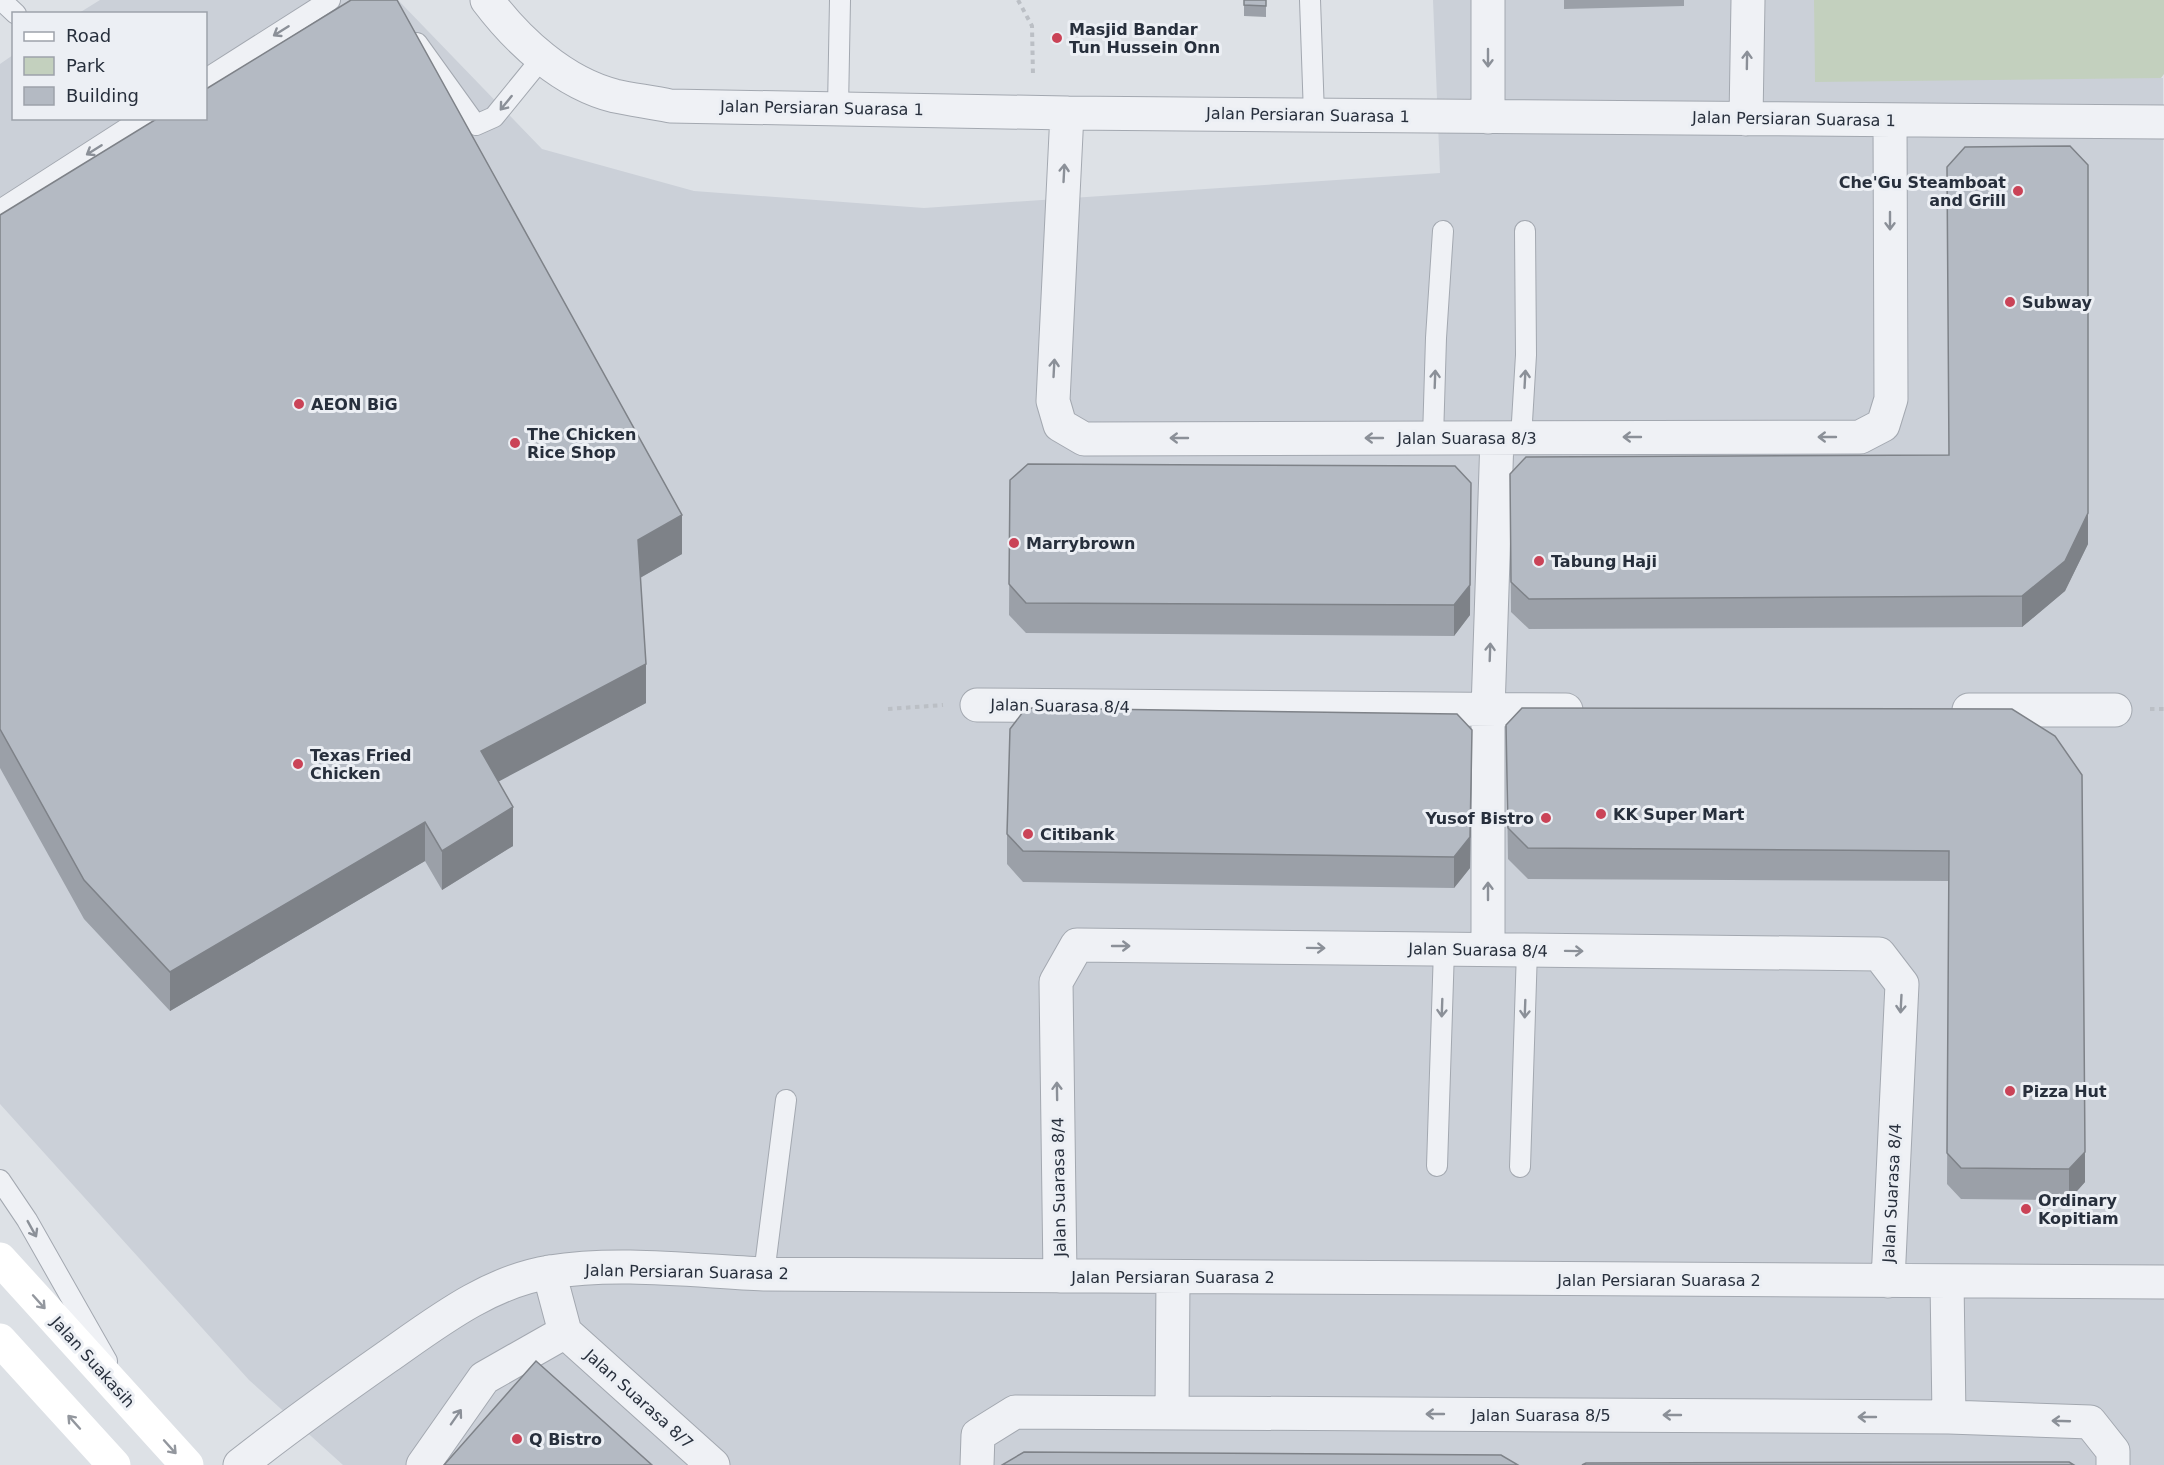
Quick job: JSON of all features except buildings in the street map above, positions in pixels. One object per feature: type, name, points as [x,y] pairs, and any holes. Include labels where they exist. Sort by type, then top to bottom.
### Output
[{"type":"main road","name":"Jalan Suakasih","points":[[0,1259],[187,1465]]},
{"type":"main road","points":[[0,1340],[114,1465]]},
{"type":"street","name":"Jalan Persiaran Suarasa 1","points":[[487,0],[515,33],[542,58],[568,75],[592,88],[614,96],[670,106],[1067,113],[2164,122]]},
{"type":"street","points":[[1488,0],[1488,117]]},
{"type":"street","points":[[1746,119],[1748,0]]},
{"type":"street","name":"Jalan Suarasa 8/3","points":[[1067,113],[1053,401],[1060,425],[1084,439],[1860,437],[1883,425],[1891,399],[1890,120]]},
{"type":"street","points":[[1488,950],[1488,710],[1509,438]]},
{"type":"street","name":"Jalan Suarasa 8/4","points":[[977,705],[1595,710]]},
{"type":"street","points":[[1938,710],[2115,710]]},
{"type":"street","name":"Jalan Suarasa 8/4","points":[[1060,1276],[1056,982],[1077,945],[1879,954],[1902,984],[1888,1281]]},
{"type":"street","name":"Jalan Persiaran Suarasa 2","points":[[240,1465],[297,1419],[459,1307],[508,1282],[549,1272],[598,1267],[764,1274],[2164,1282]]},
{"type":"street","points":[[423,1465],[484,1378],[565,1332],[549,1272]]},
{"type":"street","points":[[1172,1413],[1173,1277]]},
{"type":"street","points":[[1947,1281],[1949,1417]]},
{"type":"street","name":"Jalan Suarasa 8/7","points":[[565,1332],[713,1465]]},
{"type":"street","name":"Jalan Suarasa 8/5","points":[[977,1465],[978,1435],[1014,1412],[1949,1417],[2090,1422],[2114,1451],[2112,1465]]},
{"type":"lane","points":[[1,0],[14,12]]},
{"type":"lane","points":[[207,78],[330,0]]},
{"type":"lane","points":[[838,108],[840,0]]},
{"type":"lane","points":[[1310,0],[1314,115]]},
{"type":"lane","points":[[406,28],[476,125],[494,117],[542,58]]},
{"type":"lane","points":[[0,210],[137,120]]},
{"type":"lane","points":[[1433,438],[1436,338],[1443,231]]},
{"type":"lane","points":[[1509,438],[1526,355],[1525,231]]},
{"type":"lane","points":[[1437,1166],[1444,949]]},
{"type":"lane","points":[[1520,1167],[1527,950]]},
{"type":"lane","points":[[764,1274],[786,1100]]},
{"type":"lane","points":[[0,1180],[27,1220],[131,1404]]},
{"type":"path","points":[[1018,0],[1032,26],[1033,66]]},
{"type":"path","points":[[888,709],[944,705]]},
{"type":"shaded area","points":[[100,0],[398,0],[542,149],[694,191],[924,208],[1440,173],[1433,0],[1824,0],[1825,60],[2163,78],[2164,1465],[343,1465],[249,1380],[0,1104],[0,64],[12,56],[12,120],[207,120],[207,12],[81,12]]},
{"type":"green space","points":[[1814,0],[2164,0],[2164,74],[2161,78],[1815,82]]},
{"type":"place","name":"Masjid Bandar Tun Hussein Onn","points":[[1057,38]]},
{"type":"place","name":"Che'Gu Steamboat and Grill","points":[[2018,191]]},
{"type":"place","name":"Subway","points":[[2010,302]]},
{"type":"place","name":"AEON BiG","points":[[299,404]]},
{"type":"place","name":"The Chicken Rice Shop","points":[[515,443]]},
{"type":"place","name":"Marrybrown","points":[[1014,543]]},
{"type":"place","name":"Tabung Haji","points":[[1539,561]]},
{"type":"place","name":"Texas Fried Chicken","points":[[298,764]]},
{"type":"place","name":"KK Super Mart","points":[[1601,814]]},
{"type":"place","name":"Yusof Bistro","points":[[1546,818]]},
{"type":"place","name":"Citibank","points":[[1028,834]]},
{"type":"place","name":"Pizza Hut","points":[[2010,1091]]},
{"type":"place","name":"Ordinary Kopitiam","points":[[2026,1209]]},
{"type":"place","name":"Q Bistro","points":[[517,1439]]}]
